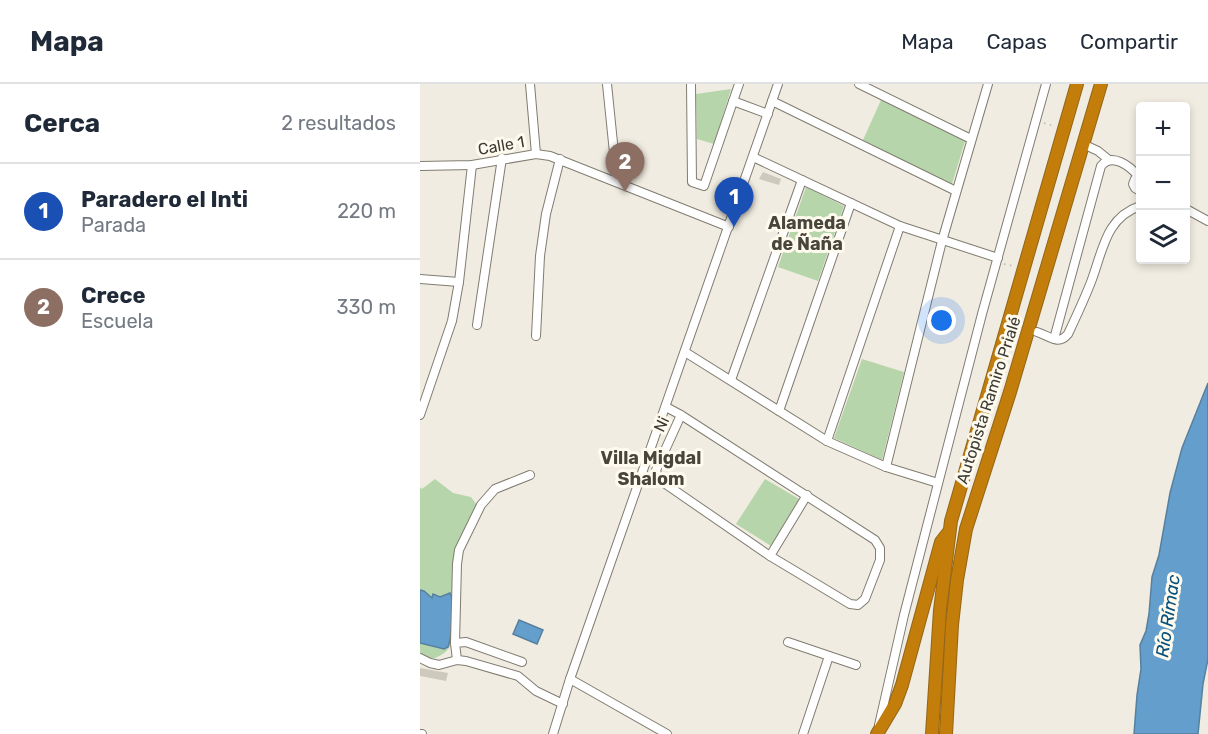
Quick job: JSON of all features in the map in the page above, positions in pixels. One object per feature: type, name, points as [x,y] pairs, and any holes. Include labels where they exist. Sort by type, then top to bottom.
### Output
[{"type":"highway","name":"Autopista Ramiro Prialé","points":[[932,734],[940,610],[953,512],[1077,84]]},
{"type":"highway","name":"Autopista Ramiro Prialé","points":[[946,734],[952,624],[966,529],[1010,392],[1101,84]]},
{"type":"highway","points":[[877,734],[895,704],[902,686],[941,542],[950,529]]},
{"type":"street","points":[[530,84],[536,154]]},
{"type":"street","points":[[607,84],[617,182]]},
{"type":"street","points":[[691,84],[692,182],[704,186],[739,84]]},
{"type":"street","points":[[553,734],[570,679],[778,84]]},
{"type":"street","points":[[859,84],[972,139]]},
{"type":"street","points":[[877,734],[904,615],[981,314],[1046,84]]},
{"type":"street","points":[[886,467],[942,241],[972,139],[985,85]]},
{"type":"street","points":[[772,100],[956,192]]},
{"type":"street","points":[[733,101],[768,114]]},
{"type":"street","points":[[1083,144],[1098,150],[1109,160],[1121,162],[1136,173]]},
{"type":"street","name":"Calle 1","points":[[420,166],[472,165],[502,158],[536,154],[560,159],[729,227]]},
{"type":"street","points":[[753,157],[900,226],[998,260]]},
{"type":"street","points":[[477,326],[502,158]]},
{"type":"street","points":[[536,336],[540,256],[546,214],[560,159]]},
{"type":"street","points":[[1054,339],[1101,166],[1109,160]]},
{"type":"street","points":[[420,415],[452,321],[459,282],[472,165]]},
{"type":"street","points":[[731,380],[802,180]]},
{"type":"street","points":[[779,411],[851,203]]},
{"type":"street","points":[[1037,332],[1058,341],[1063,340],[1068,334],[1091,281],[1104,239],[1118,220],[1136,208]]},
{"type":"street","points":[[1187,210],[1208,221]]},
{"type":"street","points":[[827,441],[900,226]]},
{"type":"street","points":[[420,279],[459,282]]},
{"type":"street","points":[[685,352],[827,441],[886,467],[938,483]]},
{"type":"street","points":[[666,407],[807,495],[875,540],[880,548],[880,560],[865,599],[858,605],[850,604],[770,556],[807,495]]},
{"type":"street","name":"Ni","points":[[681,415],[656,470],[658,478],[770,556]]},
{"type":"street","points":[[457,660],[455,643],[459,550],[488,496],[495,489],[530,475]]},
{"type":"street","points":[[455,643],[466,642],[522,662]]},
{"type":"street","points":[[788,642],[856,665]]},
{"type":"street","points":[[803,734],[829,656]]},
{"type":"street","points":[[420,658],[430,663],[440,664],[457,660],[466,661],[518,676],[536,691],[563,704]]},
{"type":"street","points":[[570,679],[668,734]]},
{"type":"path","points":[[1035,121],[1064,129]]},
{"type":"path","points":[[998,260],[1024,268]]},
{"type":"green space","points":[[731,89],[714,144],[697,139],[696,94]]},
{"type":"green space","points":[[881,100],[966,138],[952,184],[939,180],[863,140]]},
{"type":"green space","points":[[806,187],[844,206],[818,281],[778,267]]},
{"type":"green space","points":[[862,359],[904,372],[882,460],[834,438]]},
{"type":"green space","points":[[435,479],[453,493],[471,497],[477,510],[461,541],[452,644],[438,657],[425,659],[420,658],[420,487],[422,489]]},
{"type":"green space","points":[[765,479],[799,499],[771,546],[736,524]]},
{"type":"water","name":"Río Rímac","points":[[1208,383],[1208,659],[1198,734],[1134,734],[1141,669],[1140,645],[1146,631],[1149,614],[1152,577],[1159,555],[1170,493],[1182,448]]},
{"type":"water","points":[[420,590],[432,598],[433,594],[440,597],[450,593],[452,597],[452,628],[448,647],[444,649],[420,643]]},
{"type":"water","points":[[519,620],[543,630],[537,644],[513,634]]},
{"type":"building","points":[[763,172],[781,179],[779,185],[759,179]]},
{"type":"building","points":[[420,668],[448,673],[446,681],[420,676]]},
{"type":"place","name":"Crece","points":[[625,192]]},
{"type":"place","name":"Paradero el Inti","points":[[734,227]]},
{"type":"district","name":"Alameda de Ñaña","points":[[807,233]]},
{"type":"district","name":"Villa Migdal Shalom","points":[[651,468]]}]
